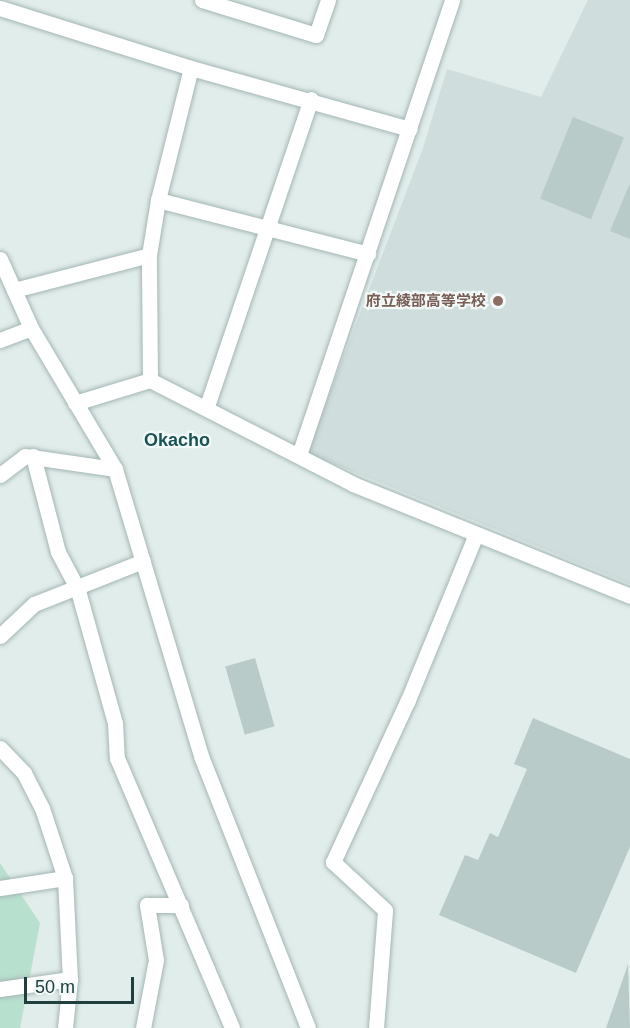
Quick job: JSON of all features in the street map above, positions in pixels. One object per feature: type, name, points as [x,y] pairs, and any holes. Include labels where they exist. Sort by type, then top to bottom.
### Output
[{"type":"street","points":[[202,0],[316,35],[328,0]]},
{"type":"street","points":[[299,455],[452,0]]},
{"type":"street","points":[[0,8],[191,68],[311,99],[410,129]]},
{"type":"street","points":[[150,380],[148,255],[158,200],[191,68]]},
{"type":"street","points":[[207,406],[311,99]]},
{"type":"street","points":[[158,200],[268,231],[368,254]]},
{"type":"street","points":[[14,290],[148,255]]},
{"type":"street","points":[[0,259],[31,328],[115,469],[201,756],[308,1028]]},
{"type":"street","points":[[0,340],[31,328]]},
{"type":"street","points":[[75,404],[150,380],[207,406],[353,484],[630,596]]},
{"type":"street","points":[[0,475],[25,456],[115,469]]},
{"type":"street","points":[[33,456],[58,552],[77,587],[115,723],[117,758],[232,1028]]},
{"type":"street","points":[[376,1028],[385,910],[333,862],[408,699],[476,534]]},
{"type":"street","points":[[0,636],[34,604],[143,561]]},
{"type":"street","points":[[0,747],[24,773],[42,808],[65,878],[70,979],[66,1028]]},
{"type":"street","points":[[0,888],[65,878]]},
{"type":"street","points":[[143,1028],[156,960],[147,905],[181,905]]},
{"type":"street","points":[[0,989],[70,979]]},
{"type":"shaded area","name":"府立綾部高等学校","points":[[588,0],[630,0],[630,584],[307,453],[423,148],[447,69],[541,97]]},
{"type":"green space","points":[[0,863],[40,923],[20,1028],[0,1028]]},
{"type":"building","points":[[573,117],[624,138],[591,219],[540,199]]},
{"type":"building","points":[[630,183],[630,239],[610,231]]},
{"type":"building","points":[[255,658],[275,726],[245,735],[225,667]]},
{"type":"building","points":[[533,718],[630,759],[630,847],[576,973],[439,915],[465,855],[478,860],[490,833],[498,837],[527,769],[514,764]]},
{"type":"building","points":[[628,964],[630,1028],[606,1028]]},
{"type":"place","name":"府立綾部高等学校","points":[[498,301]]},
{"type":"district","name":"Okacho","points":[[177,440]]}]
